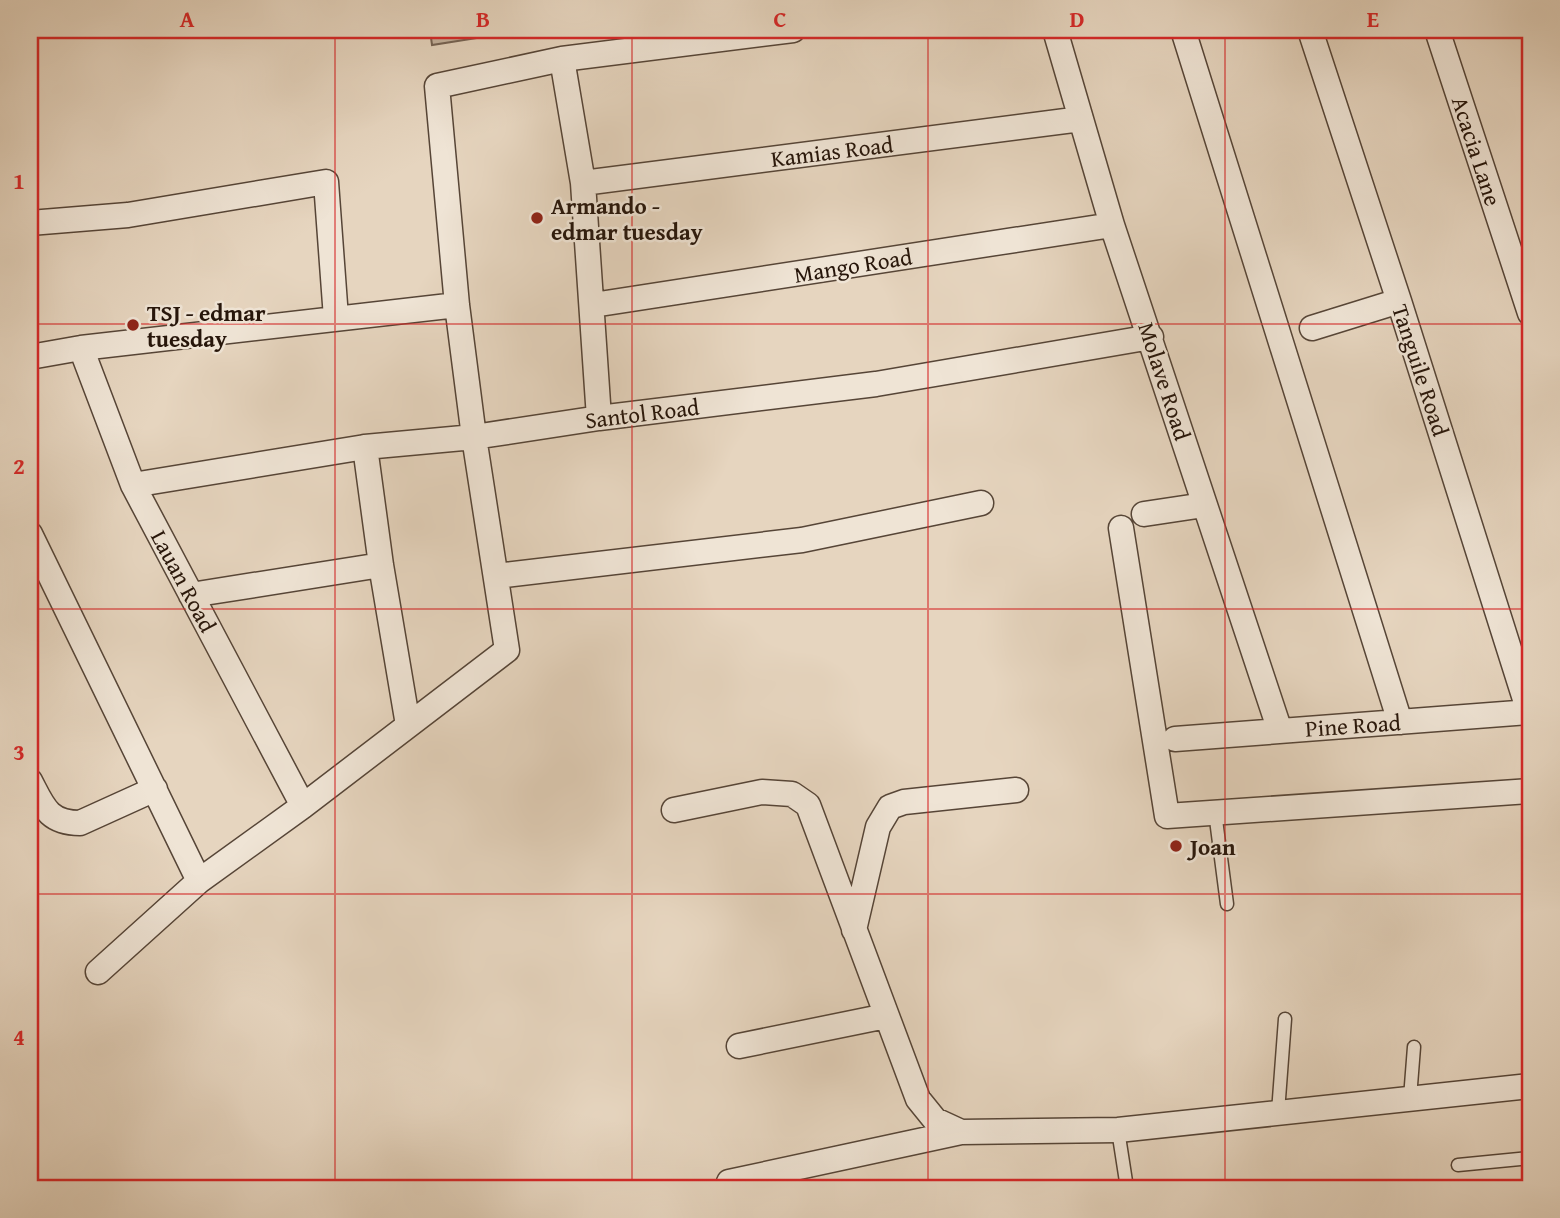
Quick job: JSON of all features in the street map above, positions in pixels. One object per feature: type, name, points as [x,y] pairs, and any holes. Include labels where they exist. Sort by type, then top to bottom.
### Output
[{"type":"street","points":[[98,972],[199,881],[303,806],[507,650],[474,437],[457,305],[437,86],[562,59],[793,30]]},
{"type":"street","name":"Molave Road","points":[[1055,30],[1112,225],[1280,730]]},
{"type":"street","points":[[1183,30],[1400,722]]},
{"type":"street","name":"Tanguile Road","points":[[1310,30],[1530,712]]},
{"type":"street","name":"Acacia Lane","points":[[1437,30],[1530,313]]},
{"type":"street","points":[[562,59],[583,183],[599,418]]},
{"type":"street","name":"Kamias Road","points":[[583,183],[1081,119]]},
{"type":"street","points":[[30,223],[128,215],[326,182],[336,318]]},
{"type":"street","name":"Mango Road","points":[[593,304],[1112,225]]},
{"type":"street","points":[[1312,328],[1399,301]]},
{"type":"street","points":[[30,357],[81,348],[457,305]]},
{"type":"street","name":"Santol Road","points":[[133,485],[365,447],[474,437],[599,418],[876,384],[1151,337]]},
{"type":"street","name":"Lauan Road","points":[[81,348],[133,485],[303,806]]},
{"type":"street","points":[[365,447],[381,565],[408,725]]},
{"type":"street","points":[[496,576],[802,540],[981,503]]},
{"type":"street","points":[[1144,514],[1204,505]]},
{"type":"street","points":[[1121,528],[1167,816],[1530,791]]},
{"type":"street","points":[[30,534],[199,881]]},
{"type":"street","points":[[191,594],[381,565]]},
{"type":"street","name":"Pine Road","points":[[1175,739],[1530,712]]},
{"type":"street","points":[[30,781],[52,817],[71,823],[80,823],[155,789]]},
{"type":"street","points":[[854,930],[877,827],[890,807],[904,802],[1016,790]]},
{"type":"street","points":[[674,810],[762,792],[792,794],[808,805],[918,1099],[936,1120],[961,1132]]},
{"type":"street","points":[[739,1046],[886,1016]]},
{"type":"street","points":[[729,1182],[961,1132],[1118,1130],[1530,1086]]},
{"type":"lane","points":[[1215,812],[1227,904]]},
{"type":"lane","points":[[1278,1112],[1284,1019]]},
{"type":"lane","points":[[1410,1098],[1414,1047]]},
{"type":"lane","points":[[1118,1130],[1126,1188]]},
{"type":"lane","points":[[1458,1165],[1530,1158]]},
{"type":"shaded area","points":[[430,30],[527,30],[432,45]]},
{"type":"place","name":"Armando - edmar tuesday","points":[[537,218]]},
{"type":"place","name":"TSJ - edmar tuesday","points":[[133,325]]},
{"type":"place","name":"Joan","points":[[1176,846]]}]
